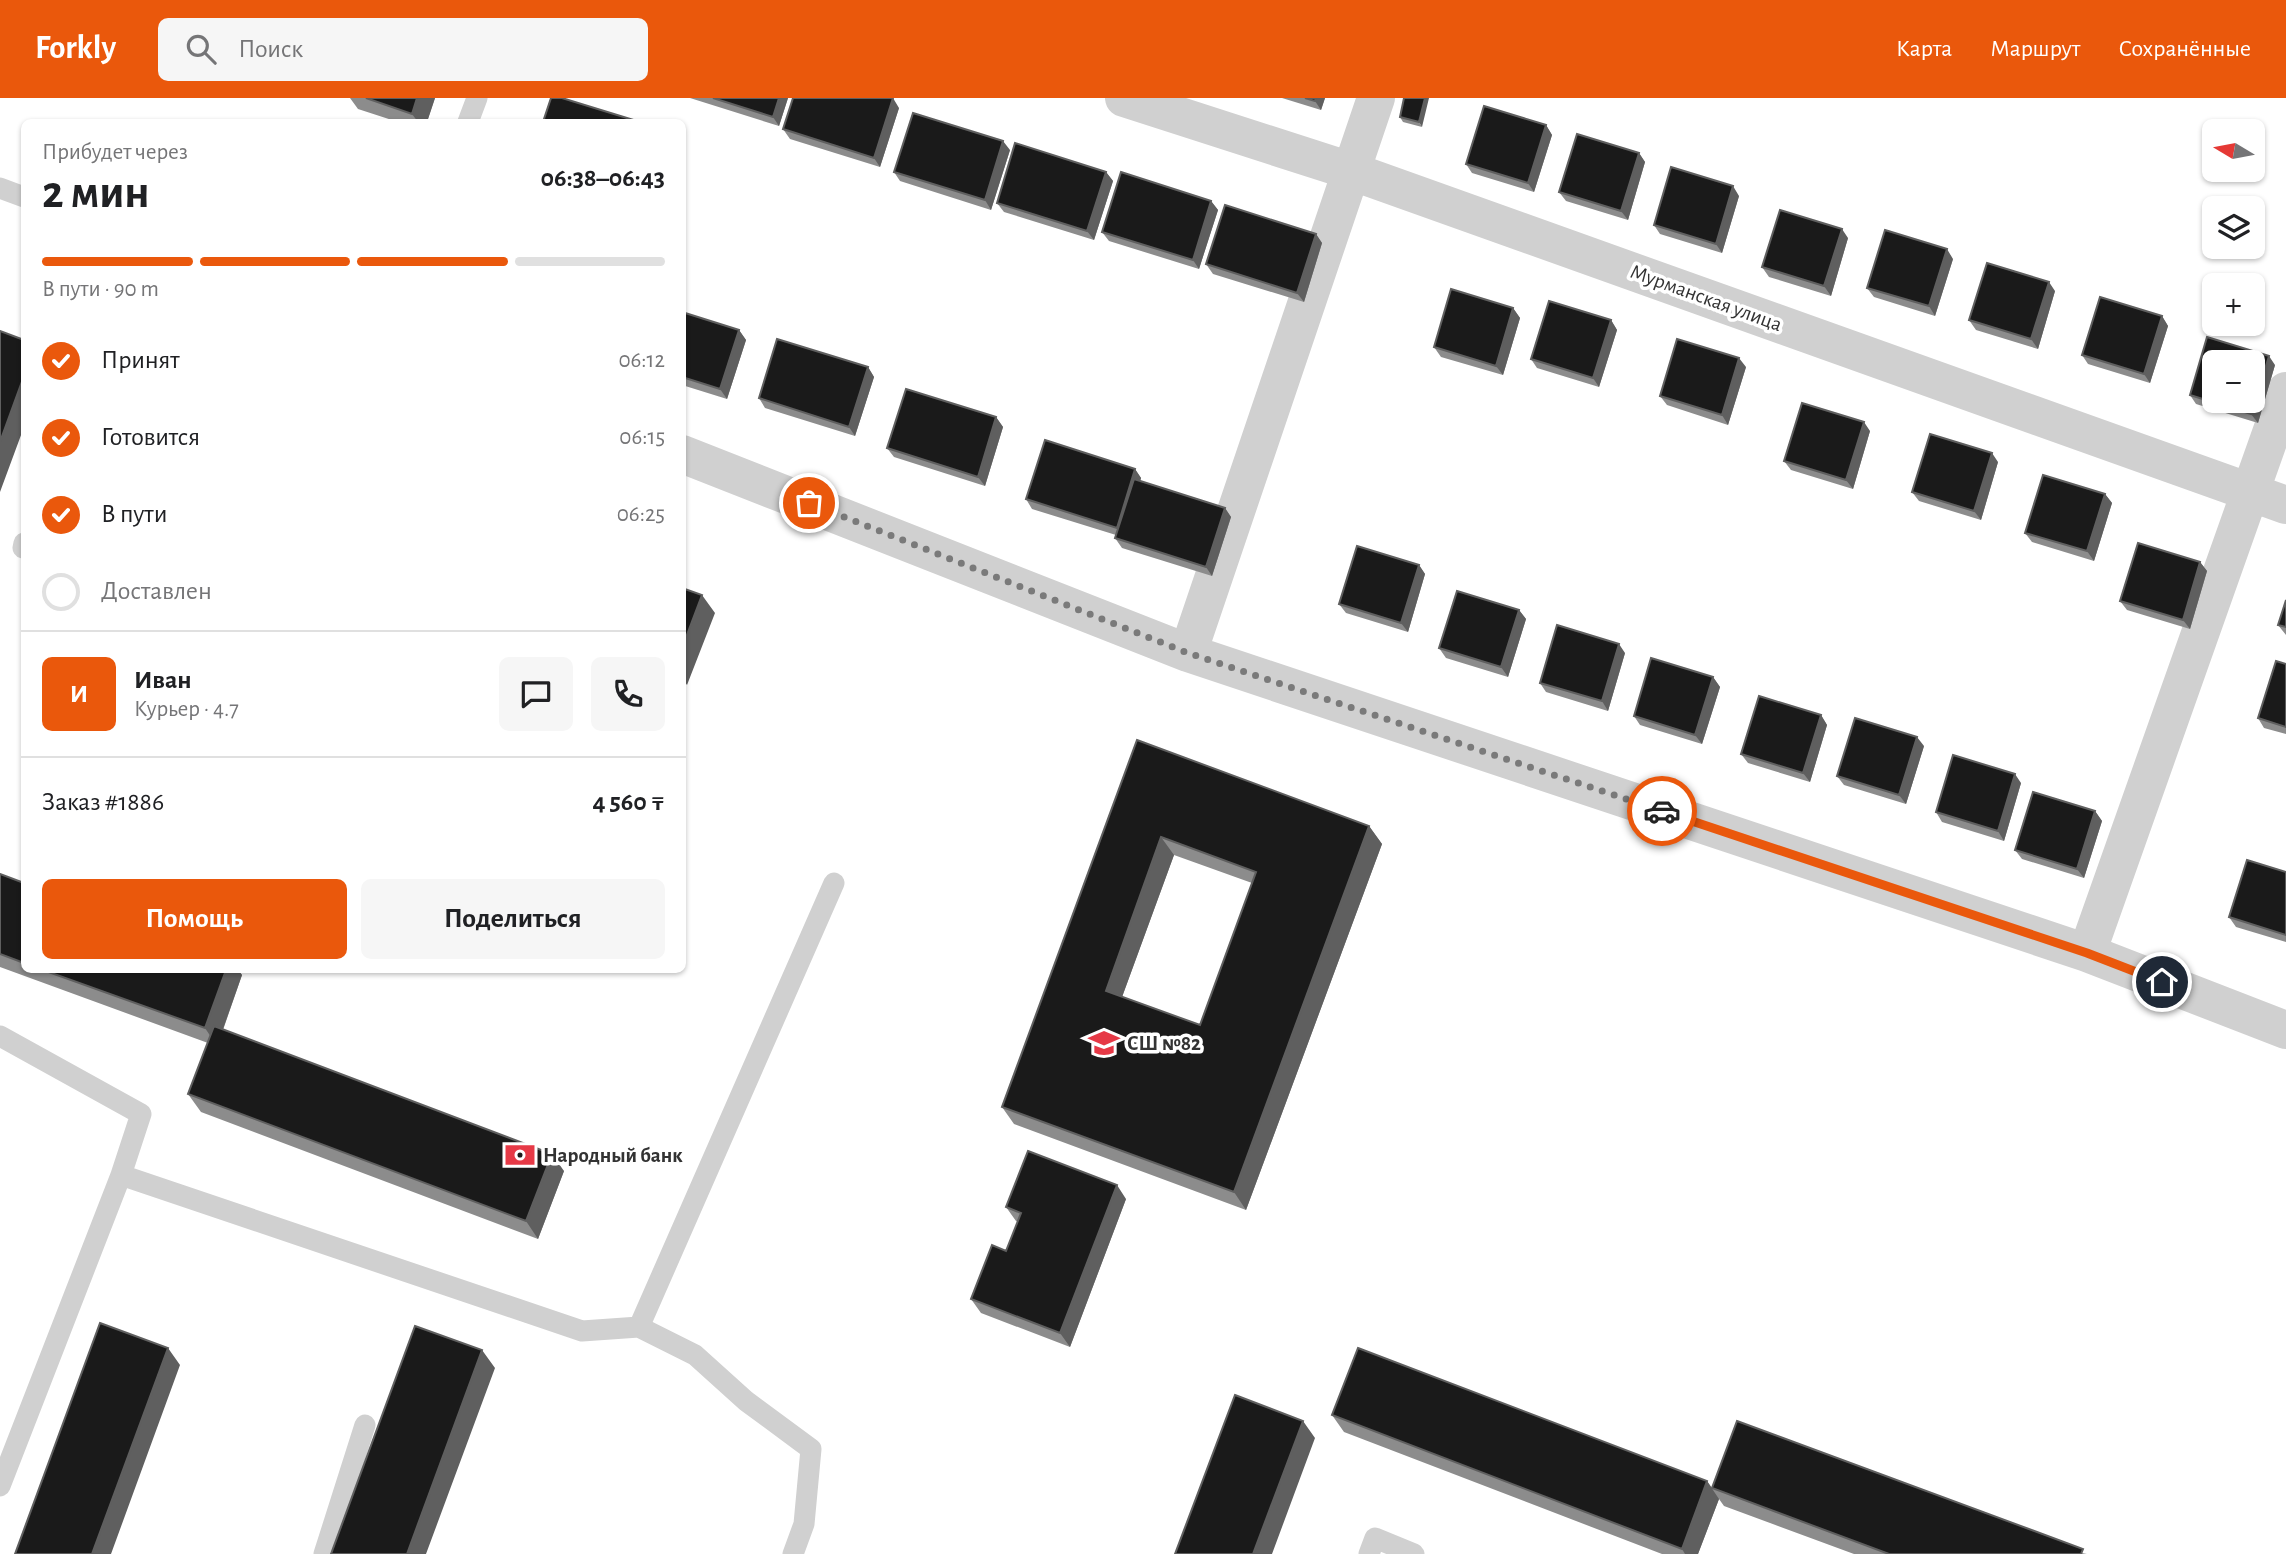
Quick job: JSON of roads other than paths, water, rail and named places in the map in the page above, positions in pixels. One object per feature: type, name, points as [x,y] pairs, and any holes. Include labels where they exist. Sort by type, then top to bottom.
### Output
[{"type":"street","name":"Мурманская улица","points":[[1125,98],[1351,171],[2286,505]]},
{"type":"street","points":[[1188,653],[1376,98]]},
{"type":"street","points":[[2087,953],[2286,391]]},
{"type":"street","points":[[686,456],[1188,653],[2087,953],[2286,1030]]},
{"type":"lane","points":[[469,119],[477,98]]},
{"type":"lane","points":[[0,187],[21,196]]},
{"type":"lane","points":[[639,1327],[834,883]]},
{"type":"lane","points":[[0,1036],[141,1114],[121,1175],[0,1486]]},
{"type":"lane","points":[[121,1175],[582,1331],[639,1327],[695,1355],[746,1401],[811,1449],[804,1524],[793,1554]]},
{"type":"lane","points":[[324,1554],[365,1425]]},
{"type":"lane","points":[[1368,1554],[1375,1538],[1414,1554]]},
{"type":"place","name":"СШ №82","points":[[1104,1043]]},
{"type":"place","name":"Народный банк","points":[[520,1155]]}]
